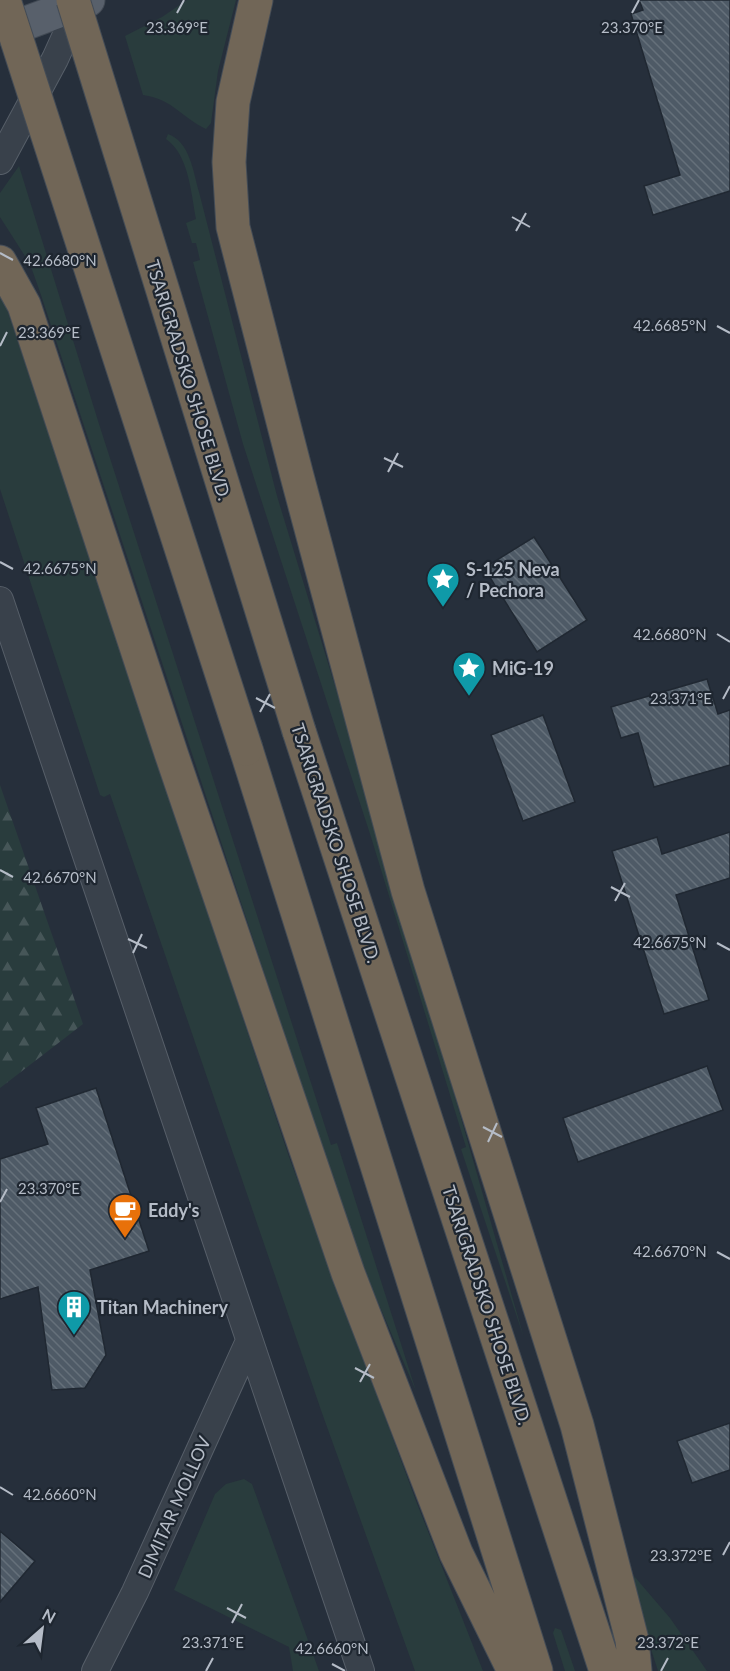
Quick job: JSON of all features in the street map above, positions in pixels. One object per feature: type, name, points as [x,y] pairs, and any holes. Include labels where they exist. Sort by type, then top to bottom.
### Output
[{"type":"highway","points":[[4,0],[246,749],[536,1671]]},
{"type":"highway","points":[[256,0],[233,102],[229,162],[233,227],[297,477],[408,891],[577,1425],[632,1640],[636,1671]]},
{"type":"highway","name":"TSARIGRADSKO SHOSE BLVD.","points":[[80,1],[299,731],[606,1671]]},
{"type":"highway","points":[[0,262],[24,305],[168,742],[348,1273],[456,1553],[514,1671]]},
{"type":"main road","points":[[0,28],[29,22],[80,1]]},
{"type":"street","points":[[0,161],[55,59],[80,1]]},
{"type":"street","points":[[0,600],[361,1671]]},
{"type":"street","name":"DIMITAR MOLLOV","points":[[95,1671],[135,1592],[249,1341]]},
{"type":"green space","points":[[187,0],[236,0],[218,71],[211,123],[206,129],[162,100],[143,95],[125,36],[162,17]]},
{"type":"green space","points":[[168,134],[181,143],[190,158],[277,496],[371,804],[524,1338],[461,1149],[466,1147],[371,837],[243,444],[193,262],[200,260],[196,243],[192,243],[186,223],[196,219],[188,175],[180,155],[166,139]]},
{"type":"green space","points":[[19,166],[99,424],[331,1145],[337,1143],[416,1391],[371,1286],[338,1197],[41,295],[30,264],[0,217],[0,193]]},
{"type":"green space","points":[[0,288],[289,1157],[416,1501],[483,1671],[415,1671],[322,1413],[110,794],[104,797],[100,795],[0,489]]},
{"type":"green space","points":[[0,785],[83,1024],[0,1088]]},
{"type":"green space","points":[[244,1479],[252,1484],[319,1671],[293,1671],[289,1647],[174,1590],[215,1494],[226,1484]]},
{"type":"green space","points":[[634,1576],[670,1618],[707,1671],[658,1671],[637,1605]]},
{"type":"green space","points":[[555,1628],[561,1630],[575,1671],[565,1671],[553,1633]]},
{"type":"building","points":[[639,0],[730,0],[730,191],[653,215],[644,186],[680,175],[631,14],[643,10]]},
{"type":"building","points":[[534,537],[587,620],[537,652],[484,568]]},
{"type":"building","points":[[707,679],[718,714],[730,710],[730,765],[654,787],[638,733],[621,738],[611,707]]},
{"type":"building","points":[[543,715],[575,802],[523,821],[491,735]]},
{"type":"building","points":[[730,832],[730,878],[676,895],[709,1000],[664,1014],[612,851],[657,837],[662,854]]},
{"type":"building","points":[[707,1066],[723,1110],[578,1162],[563,1118]]},
{"type":"building","points":[[96,1088],[149,1251],[90,1270],[106,1355],[85,1388],[52,1390],[38,1287],[0,1299],[0,1159],[48,1144],[36,1108]]},
{"type":"building","points":[[730,1423],[730,1470],[692,1483],[677,1441]]},
{"type":"building","points":[[0,1531],[35,1561],[0,1602]]},
{"type":"place","name":"S-125 Neva / Pechora","points":[[443,608]]},
{"type":"place","name":"MiG-19","points":[[469,697]]},
{"type":"place","name":"Eddy's","points":[[125,1239]]},
{"type":"place","name":"Titan Machinery","points":[[74,1336]]}]
